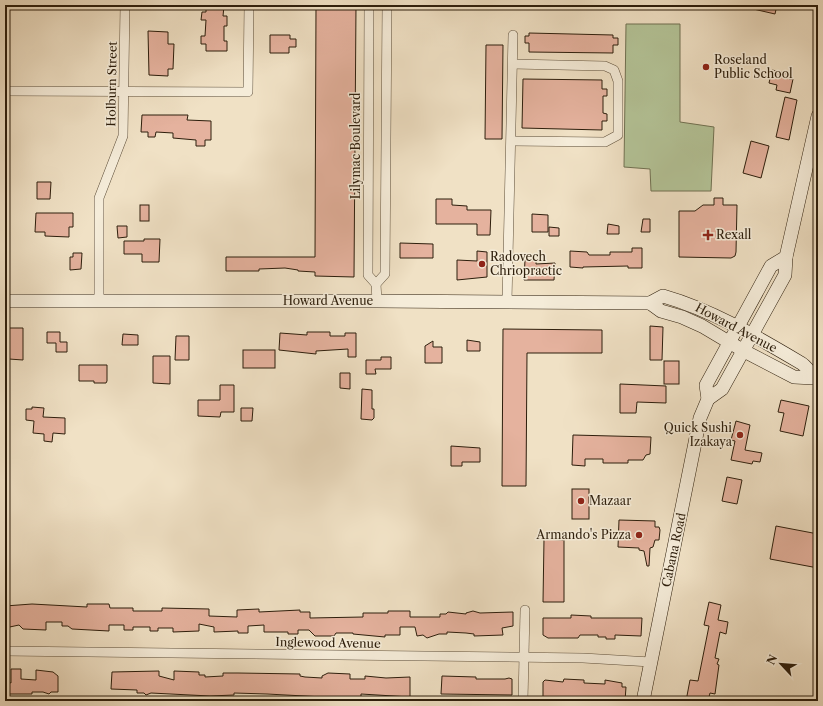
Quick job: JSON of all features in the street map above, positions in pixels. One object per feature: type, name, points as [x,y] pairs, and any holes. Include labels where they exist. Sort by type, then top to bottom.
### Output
[{"type":"street","name":"Holburn Street","points":[[99,302],[99,198],[123,136],[125,92],[125,5]]},
{"type":"street","points":[[5,91],[248,92],[248,5]]},
{"type":"street","name":"Lilymac Boulevard","points":[[369,5],[368,275],[376,284],[376,301]]},
{"type":"street","name":"Lilymac Boulevard","points":[[376,284],[385,274],[387,5]]},
{"type":"street","points":[[507,302],[512,160],[514,35]]},
{"type":"street","points":[[512,141],[606,142],[618,134],[618,81],[614,70],[605,66],[513,64]]},
{"type":"street","name":"Cabana Road","points":[[708,399],[722,389],[785,275],[786,257],[818,116]]},
{"type":"street","name":"Cabana Road","points":[[643,701],[700,418],[708,399],[706,385],[771,266],[786,257]]},
{"type":"street","name":"Howard Avenue","points":[[5,301],[650,303],[663,296],[689,303],[710,312],[803,364],[816,379]]},
{"type":"street","name":"Howard Avenue","points":[[650,303],[661,311],[682,317],[702,326],[744,351],[794,377],[816,379]]},
{"type":"street","points":[[523,701],[525,610]]},
{"type":"street","name":"Inglewood Avenue","points":[[5,651],[524,657],[651,662]]},
{"type":"green space","points":[[626,24],[680,24],[680,122],[714,127],[711,191],[651,191],[650,169],[624,167]]},
{"type":"building","points":[[206,5],[224,6],[223,16],[227,16],[227,26],[224,26],[224,41],[227,41],[227,51],[206,51],[206,44],[201,44],[201,36],[205,36],[206,20],[201,20],[202,12],[206,12]]},
{"type":"building","points":[[316,5],[356,5],[354,277],[315,276],[315,272],[298,271],[285,268],[259,269],[259,271],[226,271],[226,257],[315,257]]},
{"type":"building","points":[[749,5],[777,5],[775,14],[749,8]]},
{"type":"building","points":[[148,31],[168,32],[168,44],[174,44],[173,69],[168,69],[168,76],[149,75]]},
{"type":"building","points":[[529,33],[613,35],[613,38],[618,38],[618,45],[613,45],[613,53],[529,52],[529,43],[525,43],[525,36],[529,36]]},
{"type":"building","points":[[270,35],[290,35],[290,39],[296,39],[296,47],[289,47],[289,53],[270,53]]},
{"type":"building","points":[[486,45],[503,45],[502,139],[485,139]]},
{"type":"building","points":[[772,70],[790,74],[789,79],[793,79],[790,93],[776,90],[777,85],[769,83]]},
{"type":"building","points":[[523,79],[602,80],[602,89],[607,89],[607,96],[603,96],[603,113],[607,114],[607,121],[602,121],[602,130],[522,128]]},
{"type":"building","points":[[785,97],[797,100],[789,140],[776,137]]},
{"type":"building","points":[[142,115],[188,115],[187,120],[211,121],[211,140],[205,140],[205,146],[196,146],[196,140],[173,138],[173,133],[156,132],[155,137],[148,137],[148,132],[141,132]]},
{"type":"building","points":[[751,141],[769,146],[761,178],[743,173]]},
{"type":"building","points":[[37,182],[51,182],[50,199],[37,199]]},
{"type":"building","points":[[714,198],[723,198],[723,205],[737,205],[735,256],[731,258],[679,257],[679,211],[695,211],[703,205],[714,205]]},
{"type":"building","points":[[436,199],[452,199],[452,205],[467,206],[467,210],[491,210],[490,235],[477,235],[477,224],[436,224]]},
{"type":"building","points":[[140,205],[149,205],[149,221],[140,221]]},
{"type":"building","points":[[36,213],[73,213],[73,227],[69,227],[69,237],[45,236],[45,232],[35,232]]},
{"type":"building","points":[[532,214],[548,215],[548,232],[532,232]]},
{"type":"building","points":[[643,219],[650,219],[650,232],[641,232]]},
{"type":"building","points":[[608,224],[619,226],[619,234],[607,234]]},
{"type":"building","points":[[117,226],[127,226],[127,237],[118,238]]},
{"type":"building","points":[[549,227],[559,228],[559,236],[549,236]]},
{"type":"building","points":[[144,239],[160,239],[159,262],[142,262],[142,254],[124,254],[124,241],[144,241]]},
{"type":"building","points":[[400,243],[433,244],[433,258],[400,258]]},
{"type":"building","points":[[632,248],[642,248],[642,268],[628,268],[628,266],[583,268],[570,267],[570,251],[587,252],[589,255],[610,255],[610,252],[632,252]]},
{"type":"building","points":[[477,251],[487,252],[487,277],[457,280],[457,260],[477,261]]},
{"type":"building","points":[[73,253],[82,253],[81,269],[70,270],[70,257],[73,257]]},
{"type":"building","points":[[525,260],[536,260],[536,264],[555,263],[554,280],[524,280]]},
{"type":"building","points":[[650,326],[663,327],[662,360],[650,360]]},
{"type":"building","points":[[9,328],[23,328],[23,360],[9,359]]},
{"type":"building","points":[[503,329],[602,330],[602,353],[527,353],[526,486],[502,486]]},
{"type":"building","points":[[47,332],[60,332],[60,342],[67,342],[67,352],[56,352],[56,343],[47,343]]},
{"type":"building","points":[[307,332],[330,332],[330,336],[345,336],[345,333],[356,333],[356,357],[348,357],[348,349],[316,351],[316,354],[279,350],[280,333],[307,335]]},
{"type":"building","points":[[123,334],[138,335],[138,345],[122,345]]},
{"type":"building","points":[[176,336],[189,336],[189,360],[175,360]]},
{"type":"building","points":[[467,340],[480,342],[480,351],[467,351]]},
{"type":"building","points":[[433,341],[433,347],[442,347],[442,363],[425,363],[425,346]]},
{"type":"building","points":[[243,350],[275,350],[275,368],[243,368]]},
{"type":"building","points":[[153,356],[170,356],[170,384],[153,383]]},
{"type":"building","points":[[381,357],[391,357],[391,369],[375,369],[376,374],[366,374],[366,360],[381,360]]},
{"type":"building","points":[[664,361],[679,361],[679,384],[664,384]]},
{"type":"building","points":[[79,365],[107,365],[106,383],[79,381]]},
{"type":"building","points":[[340,373],[350,373],[350,389],[340,388]]},
{"type":"building","points":[[620,384],[666,386],[666,403],[637,402],[636,413],[620,413]]},
{"type":"building","points":[[220,385],[234,385],[234,412],[221,412],[220,417],[198,416],[198,400],[220,400]]},
{"type":"building","points":[[362,389],[372,390],[372,409],[374,409],[374,418],[372,420],[361,419]]},
{"type":"building","points":[[781,400],[809,406],[803,436],[780,431],[784,413],[778,412]]},
{"type":"building","points":[[32,407],[44,408],[43,417],[65,418],[65,434],[53,433],[52,442],[44,441],[44,434],[33,433],[34,421],[26,420],[26,409],[32,409]]},
{"type":"building","points":[[241,408],[253,408],[252,421],[241,421]]},
{"type":"building","points":[[736,421],[750,425],[745,450],[762,453],[760,462],[753,461],[752,464],[731,460],[735,441],[731,440]]},
{"type":"building","points":[[573,435],[651,437],[650,454],[646,455],[643,460],[628,460],[628,463],[603,463],[603,459],[585,459],[585,466],[572,465]]},
{"type":"building","points":[[451,446],[480,448],[480,462],[462,462],[462,466],[451,466]]},
{"type":"building","points":[[727,477],[742,480],[737,504],[722,501]]},
{"type":"building","name":"Mazaar","points":[[572,489],[589,489],[589,519],[572,519]]},
{"type":"building","name":"Armando's Pizza","points":[[619,520],[655,521],[655,527],[659,527],[659,540],[655,540],[653,547],[650,548],[649,566],[647,566],[644,551],[639,550],[639,548],[618,547]]},
{"type":"building","points":[[776,526],[818,534],[818,568],[770,559]]},
{"type":"building","points":[[544,539],[564,540],[564,602],[543,602]]},
{"type":"building","points":[[709,602],[721,605],[718,620],[728,622],[726,634],[720,632],[715,658],[719,659],[717,664],[719,665],[715,694],[710,693],[708,701],[686,701],[690,680],[698,681],[709,626],[704,625]]},
{"type":"building","points":[[32,604],[87,607],[87,604],[109,604],[110,608],[133,608],[133,611],[162,611],[162,608],[209,609],[209,616],[237,617],[237,610],[259,609],[259,612],[300,610],[300,612],[310,612],[310,618],[363,617],[363,613],[388,613],[388,611],[410,611],[410,617],[440,617],[440,614],[446,614],[448,612],[466,614],[473,611],[480,613],[513,612],[513,626],[502,628],[503,635],[474,636],[474,634],[447,632],[447,634],[439,634],[427,638],[423,635],[417,636],[415,627],[400,627],[400,635],[385,635],[385,637],[353,633],[336,633],[334,636],[315,636],[309,630],[298,630],[298,634],[288,634],[288,632],[264,632],[264,625],[248,626],[248,633],[238,633],[238,631],[214,632],[214,627],[199,624],[199,631],[173,632],[173,628],[158,628],[158,631],[150,631],[150,627],[133,627],[133,630],[124,630],[124,625],[109,625],[109,631],[72,629],[68,626],[62,626],[62,622],[46,622],[46,630],[23,629],[19,625],[5,628],[5,606]]},
{"type":"building","points":[[571,615],[591,616],[591,618],[642,618],[641,636],[615,635],[615,639],[606,639],[606,637],[598,637],[598,635],[580,635],[578,638],[548,638],[543,635],[543,618],[571,618]]},
{"type":"building","points":[[11,669],[21,669],[21,679],[36,680],[36,670],[53,672],[58,676],[58,692],[51,692],[49,694],[43,692],[32,692],[32,694],[5,694],[5,681],[11,683]]},
{"type":"building","points":[[159,671],[159,676],[174,680],[174,671],[199,672],[199,675],[205,675],[205,677],[223,676],[223,673],[238,673],[300,674],[300,676],[305,677],[322,678],[322,676],[328,673],[350,674],[350,679],[365,679],[365,676],[386,678],[410,677],[410,697],[361,694],[361,699],[234,693],[234,695],[210,696],[151,693],[146,695],[144,693],[137,693],[137,690],[111,689],[112,672]]},
{"type":"building","points":[[442,676],[476,677],[476,679],[509,678],[512,679],[512,695],[441,694]]},
{"type":"building","points":[[564,679],[584,680],[584,683],[605,684],[605,680],[622,683],[622,687],[626,687],[625,701],[543,701],[543,682],[545,680],[563,682]]},
{"type":"place","name":"Roseland Public School","points":[[706,67]]},
{"type":"place","name":"Rexall","points":[[708,235]]},
{"type":"place","name":"Radovech Chriopractic","points":[[482,264]]},
{"type":"place","name":"Quick Sushi Izakaya","points":[[740,435]]},
{"type":"place","name":"Mazaar","points":[[581,501]]},
{"type":"place","name":"Armando's Pizza","points":[[639,535]]}]
